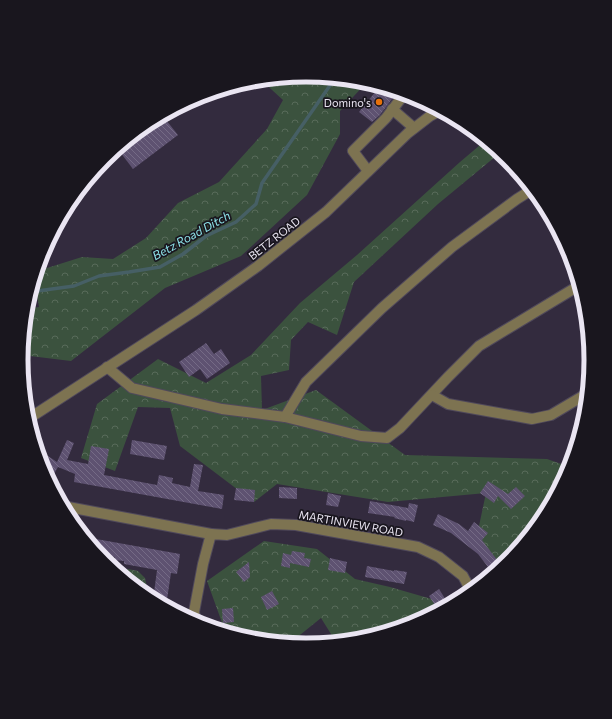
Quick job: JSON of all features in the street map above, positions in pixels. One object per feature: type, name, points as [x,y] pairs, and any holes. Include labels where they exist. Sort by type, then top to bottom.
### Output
[{"type":"street","points":[[368,171],[353,151],[386,118],[401,98]]},
{"type":"street","points":[[392,109],[414,128]]},
{"type":"street","name":"BETZ ROAD","points":[[33,416],[196,310],[258,266],[326,212],[408,133],[435,113]]},
{"type":"street","points":[[284,417],[306,382],[382,308],[452,247],[528,192]]},
{"type":"street","points":[[108,367],[132,388],[222,409],[284,417],[361,436],[388,438],[400,428],[479,346],[575,288]]},
{"type":"street","points":[[432,394],[448,404],[532,419],[551,415],[582,397]]},
{"type":"street","name":"MARTINVIEW ROAD","points":[[71,508],[211,534],[227,535],[271,524],[296,525],[418,547],[439,557],[463,576],[468,585]]},
{"type":"street","points":[[194,614],[203,564],[211,534]]},
{"type":"green space","points":[[288,82],[324,82],[362,87],[340,111],[340,134],[307,195],[241,256],[165,288],[71,361],[28,355],[32,308],[39,307],[36,291],[44,268],[82,257],[113,259],[146,238],[178,203],[219,182],[267,129],[283,100],[266,85]]},
{"type":"green space","points":[[481,144],[496,156],[438,204],[354,282],[337,335],[308,322],[291,340],[289,370],[261,376],[262,410],[316,390],[405,455],[547,459],[563,465],[547,499],[527,529],[493,565],[482,555],[479,526],[486,493],[388,502],[277,484],[254,502],[180,446],[170,408],[138,407],[115,471],[81,458],[97,404],[158,359],[206,383],[251,355],[300,303],[357,255]]},
{"type":"green space","points":[[264,541],[317,549],[355,579],[435,600],[437,604],[395,623],[342,635],[332,636],[321,618],[297,637],[288,637],[252,632],[223,625],[207,581]]},
{"type":"green space","points":[[128,569],[138,571],[145,578],[147,587],[137,580],[125,571]]},
{"type":"building","name":"Domino's","points":[[376,91],[394,96],[380,115],[372,122],[359,112]]},
{"type":"building","points":[[166,120],[178,135],[133,169],[120,152],[152,128]]},
{"type":"building","points":[[206,343],[214,354],[221,349],[230,363],[207,379],[200,369],[189,377],[179,362]]},
{"type":"building","points":[[67,440],[74,443],[67,460],[88,464],[91,446],[109,449],[104,475],[157,485],[159,475],[173,478],[172,483],[190,487],[194,464],[203,465],[198,491],[224,495],[222,509],[74,482],[75,474],[58,467],[54,474],[53,473],[46,459],[48,456],[57,462]]},
{"type":"building","points":[[132,440],[167,446],[164,460],[130,454]]},
{"type":"building","points":[[488,481],[508,494],[516,487],[525,496],[511,509],[498,496],[494,503],[480,493]]},
{"type":"building","points":[[279,487],[297,488],[297,499],[279,498]]},
{"type":"building","points":[[236,488],[255,490],[254,502],[234,500]]},
{"type":"building","points":[[328,493],[341,496],[338,507],[326,505]]},
{"type":"building","points":[[370,501],[408,508],[409,503],[418,505],[414,522],[394,518],[395,517],[368,513]]},
{"type":"building","points":[[438,514],[459,524],[468,531],[474,522],[488,533],[482,540],[497,560],[488,567],[478,554],[451,533],[433,525]]},
{"type":"building","points":[[93,538],[180,554],[177,574],[171,573],[167,600],[154,592],[157,570],[124,564],[124,561],[114,560],[115,557],[109,556]]},
{"type":"building","points":[[292,551],[305,553],[304,558],[311,559],[309,567],[290,563],[290,568],[281,566],[283,553],[291,555]]},
{"type":"building","points":[[330,558],[347,562],[345,573],[328,570]]},
{"type":"building","points":[[249,562],[250,577],[244,582],[236,572]]},
{"type":"building","points":[[367,566],[407,572],[404,584],[365,577]]},
{"type":"building","points":[[439,589],[446,600],[435,606],[429,596]]},
{"type":"building","points":[[272,591],[279,604],[267,610],[261,597]]},
{"type":"building","points":[[233,608],[234,622],[223,623],[222,609]]},
{"type":"waterway","name":"Betz Road Ditch","points":[[36,291],[74,286],[99,276],[160,267],[183,254],[206,236],[236,222],[256,204],[262,183],[332,83]]},
{"type":"place","name":"Domino's","points":[[379,102]]}]
